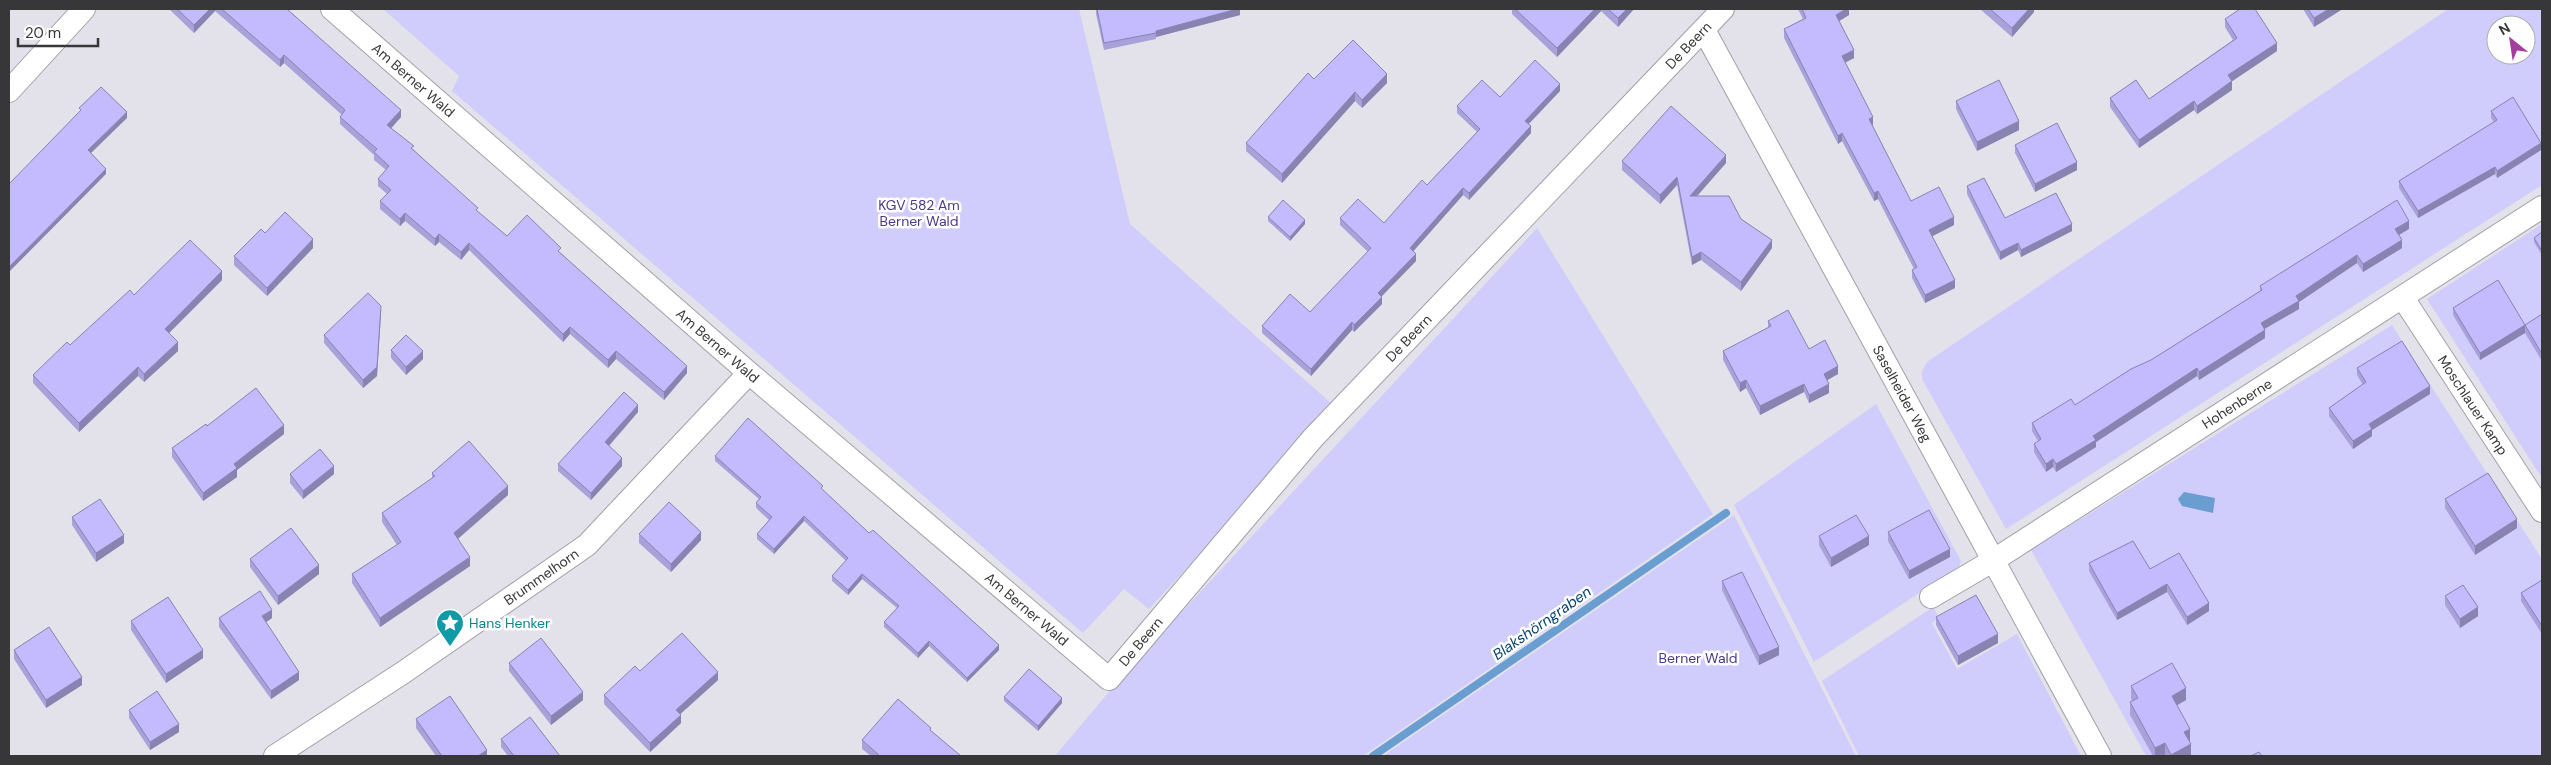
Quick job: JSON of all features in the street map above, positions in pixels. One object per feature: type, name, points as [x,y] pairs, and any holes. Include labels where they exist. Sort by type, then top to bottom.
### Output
[{"type":"street","points":[[9,91],[84,9]]},
{"type":"street","name":"Am Berner Wald","points":[[332,9],[749,372],[1109,679]]},
{"type":"street","name":"De Beern","points":[[1109,679],[1313,438],[1723,9]]},
{"type":"street","name":"Saselheider Weg","points":[[1704,30],[2100,756]]},
{"type":"street","name":"Hohenberne","points":[[1931,597],[1994,560],[2542,207]]},
{"type":"street","name":"Moschlauer Kamp","points":[[2403,298],[2542,511]]},
{"type":"street","name":"Brummelhorn","points":[[275,756],[404,672],[587,545],[749,372]]},
{"type":"green space","name":"KGV 582 Am Berner Wald","points":[[383,9],[1079,9],[1130,224],[1333,405],[1316,428],[1149,609],[1124,589],[1083,633],[452,91],[459,76]]},
{"type":"green space","points":[[2448,9],[2542,9],[2542,185],[2006,529],[1922,379],[1922,371],[1927,362]]},
{"type":"green space","points":[[2542,224],[2542,478],[2427,299]]},
{"type":"green space","points":[[1537,228],[1713,514],[1363,756],[1055,756],[1119,680]]},
{"type":"green space","points":[[2392,325],[2542,559],[2542,756],[2146,756],[2031,550]]},
{"type":"green space","points":[[1876,404],[1961,561],[1959,567],[1814,662],[1734,505]]},
{"type":"green space","name":"Berner Wald","points":[[1734,515],[1856,756],[1383,756]]},
{"type":"green space","points":[[1933,607],[1939,617],[1932,623],[1957,669],[2017,634],[2081,756],[1859,756],[1822,681]]},
{"type":"water","points":[[2184,492],[2215,498],[2213,513],[2182,506],[2178,499]]},
{"type":"building","points":[[177,9],[210,9],[194,25]]},
{"type":"building","points":[[222,9],[287,9],[401,110],[387,125],[414,146],[411,148],[478,208],[476,210],[507,236],[527,215],[561,248],[558,251],[687,366],[664,392],[616,351],[608,360],[570,327],[563,334],[469,243],[461,252],[439,234],[435,239],[405,213],[400,219],[380,201],[391,190],[378,179],[389,166],[374,152],[377,149],[340,117],[345,110],[284,55],[280,60]]},
{"type":"building","points":[[1097,9],[1237,9],[1156,31],[1156,33],[1104,43]]},
{"type":"building","points":[[1515,9],[1595,9],[1557,48]]},
{"type":"building","points":[[1608,9],[1627,9],[1618,18]]},
{"type":"building","points":[[1802,9],[1846,9],[1836,15],[1854,50],[1842,56],[1873,117],[1869,119],[1911,201],[1939,187],[1954,217],[1929,230],[1955,280],[1925,295],[1912,270],[1917,267],[1878,191],[1874,193],[1842,133],[1838,136],[1784,29],[1806,18]]},
{"type":"building","points":[[1990,9],[2029,9],[2012,28]]},
{"type":"building","points":[[2240,9],[2255,9],[2277,43],[2228,75],[2232,81],[2197,106],[2194,101],[2139,140],[2110,98],[2136,80],[2149,99],[2237,38],[2225,19]]},
{"type":"building","points":[[2308,9],[2329,9],[2314,18]]},
{"type":"building","points":[[1353,40],[1387,74],[1362,100],[1355,92],[1282,174],[1246,143],[1308,73],[1314,79]]},
{"type":"building","points":[[1535,60],[1560,84],[1525,121],[1531,126],[1469,193],[1463,188],[1410,248],[1416,254],[1378,293],[1382,297],[1354,325],[1352,322],[1311,369],[1262,326],[1290,294],[1310,312],[1371,248],[1340,218],[1358,199],[1384,223],[1422,180],[1427,185],[1480,129],[1457,106],[1482,80],[1500,97]]},
{"type":"building","points":[[1999,80],[2019,121],[1977,142],[1956,101]]},
{"type":"building","points":[[101,87],[127,112],[88,150],[106,169],[9,267],[9,184],[81,110],[79,108]]},
{"type":"building","points":[[2513,97],[2541,143],[2497,171],[2495,167],[2418,211],[2399,181],[2497,120],[2491,111]]},
{"type":"building","points":[[1671,106],[1726,155],[1690,196],[1729,196],[1741,219],[1772,240],[1741,282],[1701,252],[1692,257],[1677,177],[1660,195],[1622,161]]},
{"type":"building","points":[[2057,123],[2077,162],[2035,184],[2015,145]]},
{"type":"building","points":[[1984,178],[2005,218],[2056,193],[2072,224],[2021,250],[2018,243],[2000,252],[1967,186]]},
{"type":"building","points":[[1283,200],[1305,220],[1290,237],[1268,217]]},
{"type":"building","points":[[2397,200],[2409,221],[2395,229],[2402,240],[2363,264],[2357,255],[2296,296],[2299,301],[2261,323],[2265,330],[2199,372],[2197,368],[2093,436],[2096,440],[2056,464],[2053,459],[2046,464],[2034,444],[2041,439],[2032,423],[2071,399],[2075,405],[2131,369],[2151,360],[2262,290],[2260,286]]},
{"type":"building","points":[[285,212],[313,239],[267,288],[234,256],[261,229],[265,233]]},
{"type":"building","points":[[2542,232],[2542,251],[2534,238]]},
{"type":"building","points":[[190,240],[222,271],[165,329],[178,342],[144,374],[138,367],[79,423],[33,375],[67,342],[70,345],[130,290],[134,295]]},
{"type":"building","points":[[2498,280],[2525,325],[2480,353],[2453,308]]},
{"type":"building","points":[[368,293],[381,306],[377,367],[363,380],[324,335]]},
{"type":"building","points":[[1788,310],[1809,349],[1825,340],[1838,366],[1824,374],[1829,384],[1809,395],[1804,384],[1760,406],[1746,380],[1740,383],[1723,351],[1771,326],[1768,321]]},
{"type":"building","points":[[2542,314],[2542,354],[2525,325]]},
{"type":"building","points":[[406,335],[423,351],[406,367],[391,350]]},
{"type":"building","points":[[2402,341],[2430,386],[2369,424],[2372,429],[2353,441],[2329,408],[2366,382],[2357,368]]},
{"type":"building","points":[[256,388],[284,425],[234,464],[237,468],[203,493],[172,448],[206,424],[207,426]]},
{"type":"building","points":[[624,392],[638,405],[605,442],[622,458],[591,493],[558,464]]},
{"type":"building","points":[[748,418],[823,486],[821,488],[869,533],[873,530],[999,645],[967,678],[929,641],[918,653],[884,622],[899,606],[862,574],[848,590],[832,576],[848,558],[804,516],[774,549],[757,534],[772,517],[756,503],[761,497],[715,456]]},
{"type":"building","points":[[469,441],[508,486],[454,533],[470,557],[380,618],[352,574],[401,542],[382,513],[435,476],[432,473]]},
{"type":"building","points":[[320,449],[334,466],[303,491],[290,474]]},
{"type":"building","points":[[2488,473],[2517,519],[2475,546],[2445,499]]},
{"type":"building","points":[[100,499],[124,535],[96,553],[72,517]]},
{"type":"building","points":[[669,502],[701,532],[671,564],[639,534]]},
{"type":"building","points":[[1929,510],[1950,549],[1909,571],[1888,532]]},
{"type":"building","points":[[1856,515],[1869,536],[1831,558],[1819,536]]},
{"type":"building","points":[[291,528],[319,565],[278,596],[250,559]]},
{"type":"building","points":[[2133,541],[2150,569],[2179,553],[2209,603],[2187,617],[2167,584],[2117,613],[2089,563]]},
{"type":"building","points":[[1742,572],[1779,647],[1759,656],[1722,581]]},
{"type":"building","points":[[2542,580],[2542,626],[2521,593]]},
{"type":"building","points":[[2463,585],[2478,607],[2460,619],[2445,596]]},
{"type":"building","points":[[260,591],[272,610],[262,616],[299,672],[271,691],[219,618]]},
{"type":"building","points":[[1976,595],[1998,634],[1958,656],[1936,617]]},
{"type":"building","points":[[168,597],[203,650],[166,674],[131,621]]},
{"type":"building","points":[[49,627],[82,677],[46,700],[14,650]]},
{"type":"building","points":[[682,633],[718,672],[676,710],[681,715],[650,743],[604,695],[635,666],[640,671]]},
{"type":"building","points":[[541,638],[583,692],[551,716],[509,663]]},
{"type":"building","points":[[2172,663],[2186,688],[2172,696],[2190,729],[2184,732],[2191,744],[2171,755],[2165,743],[2155,748],[2130,702],[2138,698],[2131,686]]},
{"type":"building","points":[[1029,669],[1062,698],[1038,726],[1004,697]]},
{"type":"building","points":[[157,691],[179,724],[150,742],[129,710]]},
{"type":"building","points":[[450,696],[487,750],[478,756],[442,756],[416,719]]},
{"type":"building","points":[[898,699],[931,728],[930,730],[961,756],[880,756],[862,740]]},
{"type":"building","points":[[530,717],[560,756],[514,756],[501,739]]},
{"type":"building","points":[[2259,752],[2262,756],[2251,756]]},
{"type":"waterway","name":"Blakshörngraben","points":[[1373,756],[1726,513]]},
{"type":"place","name":"Hans Henker","points":[[450,647]]}]
